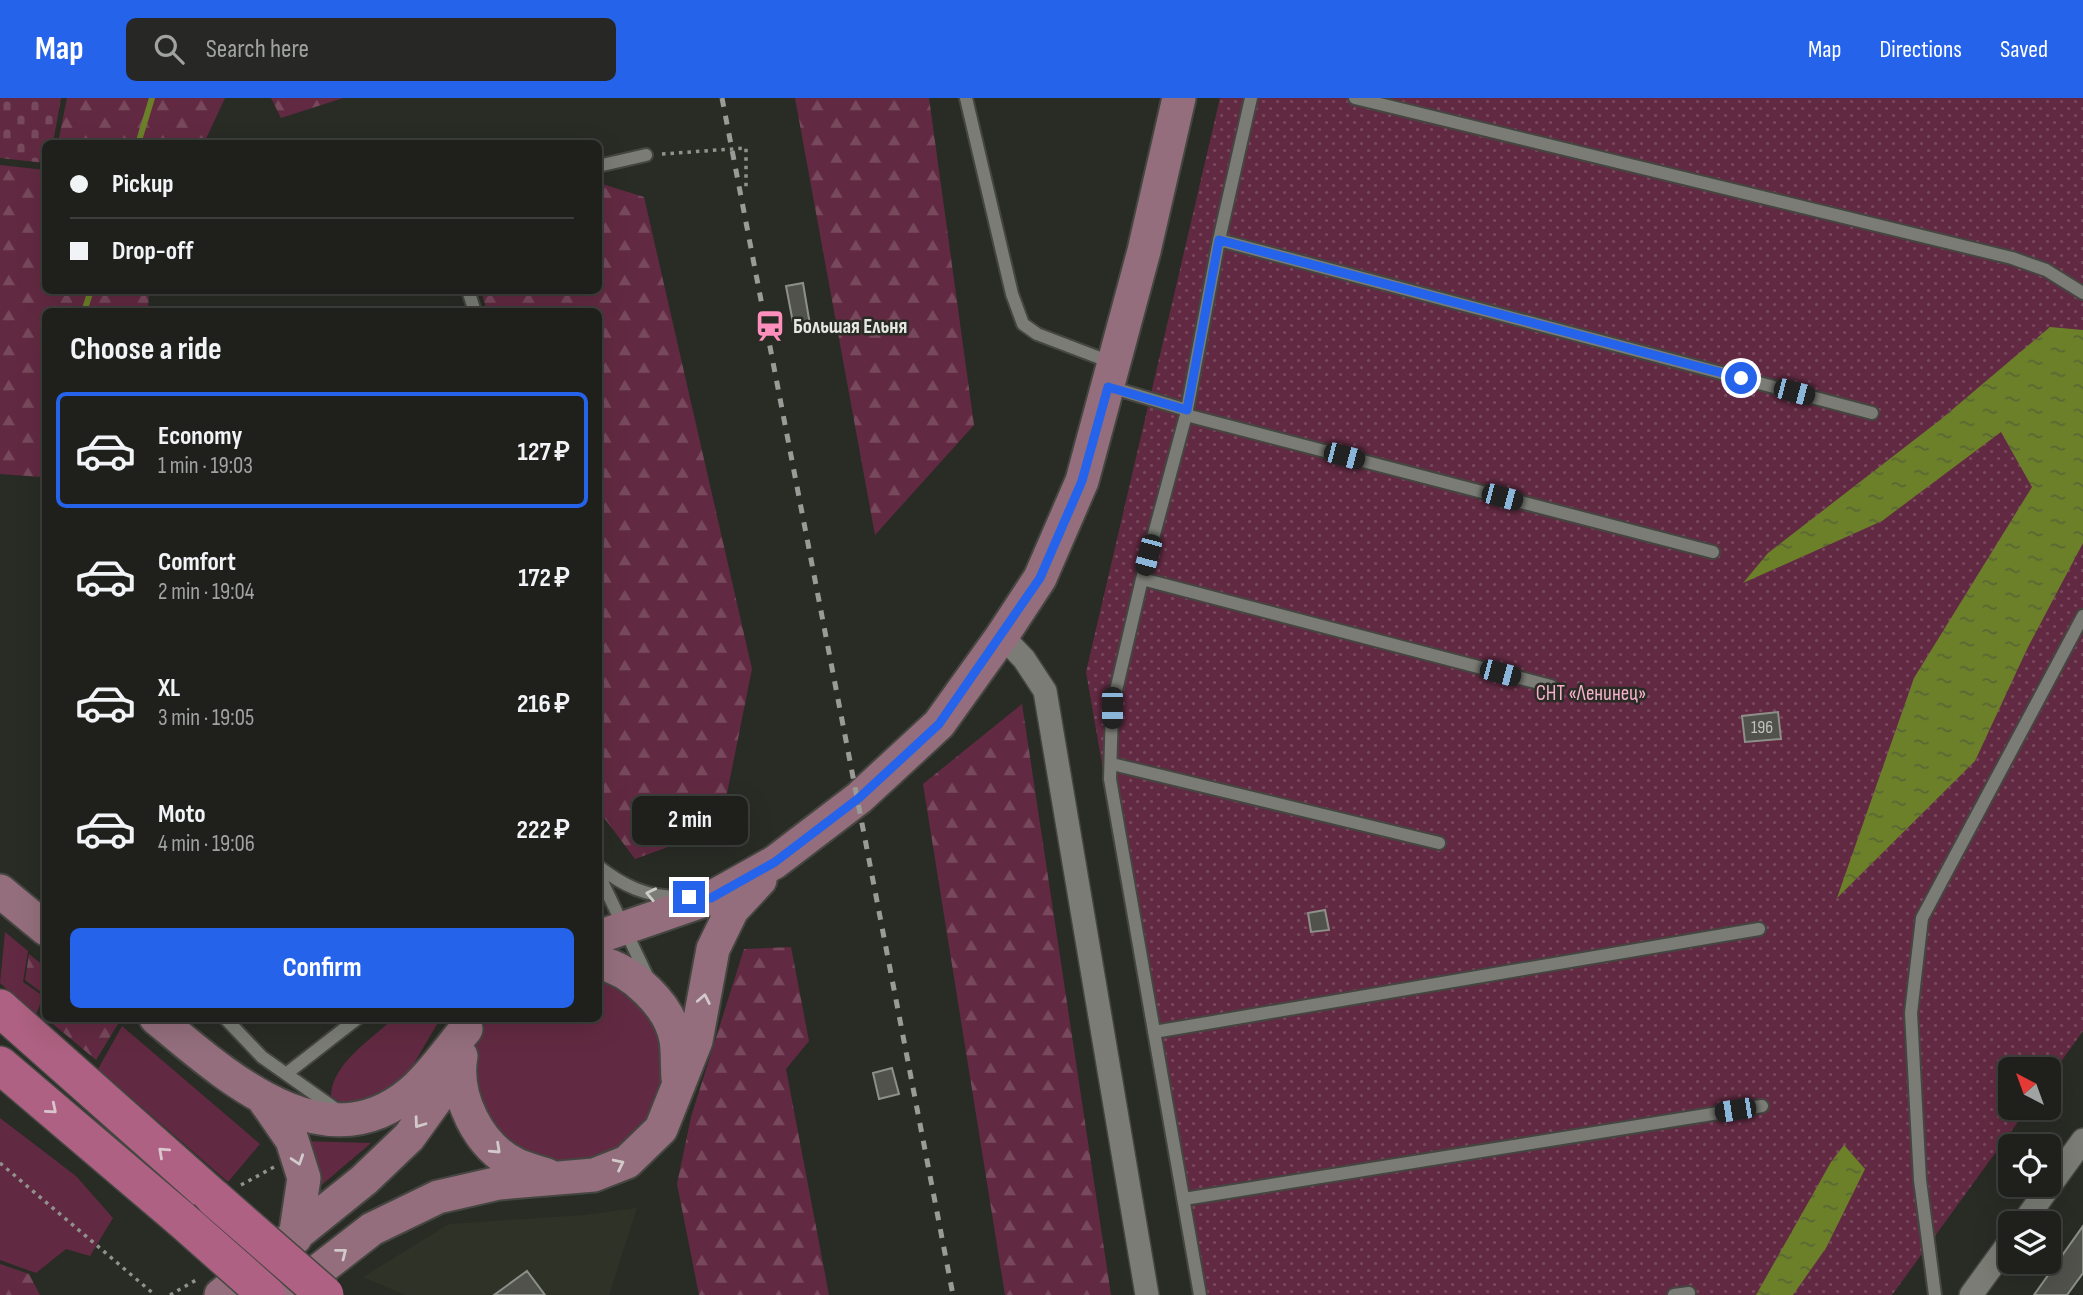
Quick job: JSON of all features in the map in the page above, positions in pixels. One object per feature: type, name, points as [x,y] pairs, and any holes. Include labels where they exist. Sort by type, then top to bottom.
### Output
[{"type":"main road","points":[[611,932],[711,898],[775,862],[859,798],[939,724],[1002,636],[1040,578],[1082,481],[1179,98]]},
{"type":"main road","points":[[288,1295],[372,1230],[438,1197],[499,1183],[594,1175],[627,1162],[661,1129],[678,1087],[696,1041],[713,949],[732,911],[775,862]]},
{"type":"main road","points":[[0,891],[42,926]]},
{"type":"main road","points":[[602,964],[631,976],[663,1009],[676,1038],[678,1087]]},
{"type":"main road","points":[[0,1008],[325,1295]]},
{"type":"main road","points":[[161,1022],[209,1062],[265,1101],[320,1119],[352,1120],[387,1108],[417,1087],[469,1024]]},
{"type":"main road","points":[[469,1024],[459,1067],[463,1098],[477,1129],[497,1152],[516,1164],[553,1177]]},
{"type":"main road","points":[[0,1065],[267,1295]]},
{"type":"main road","points":[[221,1295],[364,1180],[409,1136],[459,1067]]},
{"type":"main road","points":[[265,1101],[292,1140],[304,1178],[295,1238]]},
{"type":"street","points":[[1002,636],[1024,659],[1045,691],[1147,1295]]},
{"type":"street","points":[[2032,1211],[2083,1140]]},
{"type":"street","points":[[1971,1295],[1998,1258]]},
{"type":"lane","points":[[966,98],[1012,294],[1023,324],[1037,334],[1186,412],[1713,552]]},
{"type":"lane","points":[[1200,1295],[1110,779],[1112,708],[1142,579],[1186,412],[1219,240],[1251,98]]},
{"type":"lane","points":[[1355,98],[2012,258],[2046,270],[2083,293]]},
{"type":"lane","points":[[602,165],[646,155]]},
{"type":"lane","points":[[1219,240],[1872,413]]},
{"type":"lane","points":[[1142,579],[1551,686]]},
{"type":"lane","points":[[1935,1295],[1920,1180],[1910,1013],[1922,918],[2083,616]]},
{"type":"lane","points":[[1112,764],[1438,843]]},
{"type":"lane","points":[[602,869],[621,885],[639,891],[666,897],[711,898]]},
{"type":"lane","points":[[602,891],[611,932],[663,1009]]},
{"type":"lane","points":[[1154,1032],[1759,929]]},
{"type":"lane","points":[[229,1022],[261,1057],[352,1120]]},
{"type":"lane","points":[[286,1073],[353,1022]]},
{"type":"lane","points":[[1184,1199],[1762,1105]]},
{"type":"lane","points":[[1674,1295],[1689,1293]]},
{"type":"path","points":[[646,155],[746,148],[746,190]]},
{"type":"path","points":[[0,1163],[155,1295]]},
{"type":"shaded area","points":[[637,1208],[609,1295],[405,1295],[363,1277],[449,1224],[584,1215]]},
{"type":"green space","points":[[0,98],[61,98],[54,140],[42,140],[42,163],[0,158]]},
{"type":"green space","points":[[67,98],[225,98],[205,140],[59,140]]},
{"type":"green space","points":[[271,98],[343,98],[281,118]]},
{"type":"green space","points":[[795,98],[929,98],[974,425],[875,535]]},
{"type":"green space","name":"СНТ «Ленинец»","points":[[1220,98],[2083,98],[2083,1031],[2062,1060],[2062,1057],[1998,1057],[1998,1120],[2019,1120],[2009,1134],[1998,1134],[1998,1149],[1892,1295],[1195,1295],[1086,672]]},
{"type":"green space","points":[[0,165],[42,170],[42,294],[149,294],[148,308],[42,308],[42,473],[41,477],[0,474]]},
{"type":"green space","points":[[602,184],[644,197],[752,669],[720,828],[635,859],[602,815],[602,308],[486,308],[482,294],[602,294]]},
{"type":"green space","points":[[1022,704],[1111,1295],[1005,1295],[923,784]]},
{"type":"green space","points":[[5,932],[28,951],[23,982],[42,995],[36,1015],[0,983]]},
{"type":"green space","points":[[791,947],[809,1041],[786,1069],[829,1295],[699,1295],[677,1184],[691,1117],[744,949]]},
{"type":"green space","points":[[29,954],[42,965],[42,993],[25,980]]},
{"type":"green space","points":[[602,976],[636,996],[661,1033],[666,1072],[653,1108],[629,1138],[596,1157],[558,1162],[520,1147],[485,1110],[476,1088],[474,1064],[486,1022],[602,1022]]},
{"type":"green space","points":[[51,1022],[118,1024],[96,1060]]},
{"type":"green space","points":[[390,1022],[438,1022],[412,1067],[386,1094],[344,1105],[331,1096],[333,1084],[354,1053]]},
{"type":"green space","points":[[122,1026],[260,1144],[228,1182],[98,1069]]},
{"type":"green space","points":[[0,1118],[76,1176],[113,1218],[90,1256],[66,1249],[36,1273],[0,1260]]},
{"type":"green space","points":[[298,1141],[371,1143],[311,1194]]},
{"type":"green space","points":[[0,1264],[29,1274],[40,1295],[0,1295]]},
{"type":"water","points":[[2050,327],[2083,330],[2083,543],[2028,647],[1975,761],[1837,898],[1914,678],[2032,487],[2001,432],[1882,521],[1743,583],[1768,553],[1940,420]]},
{"type":"water","points":[[1844,1145],[1865,1169],[1826,1248],[1793,1295],[1756,1295],[1831,1162]]},
{"type":"building","points":[[803,283],[810,325],[794,328],[786,286]]},
{"type":"building","points":[[1778,712],[1781,739],[1745,742],[1742,716]]},
{"type":"building","points":[[1325,910],[1329,930],[1311,932],[1308,913]]},
{"type":"building","points":[[892,1068],[899,1094],[879,1099],[873,1073]]},
{"type":"building","points":[[2083,1226],[2083,1273],[2067,1295],[2034,1295],[2049,1274],[2061,1274],[2061,1257]]},
{"type":"building","points":[[527,1271],[545,1295],[494,1295]]},
{"type":"waterway","points":[[139,140],[152,98]]},
{"type":"waterway","points":[[85,308],[90,294]]},
{"type":"railway","points":[[722,98],[953,1295]]},
{"type":"place","name":"Большая Ельня","points":[[770,326]]},
{"type":"route","points":[[689,897],[711,898],[775,862],[859,798],[939,724],[1040,578],[1082,481],[1108,387],[1187,410],[1219,240],[1741,378]]}]
